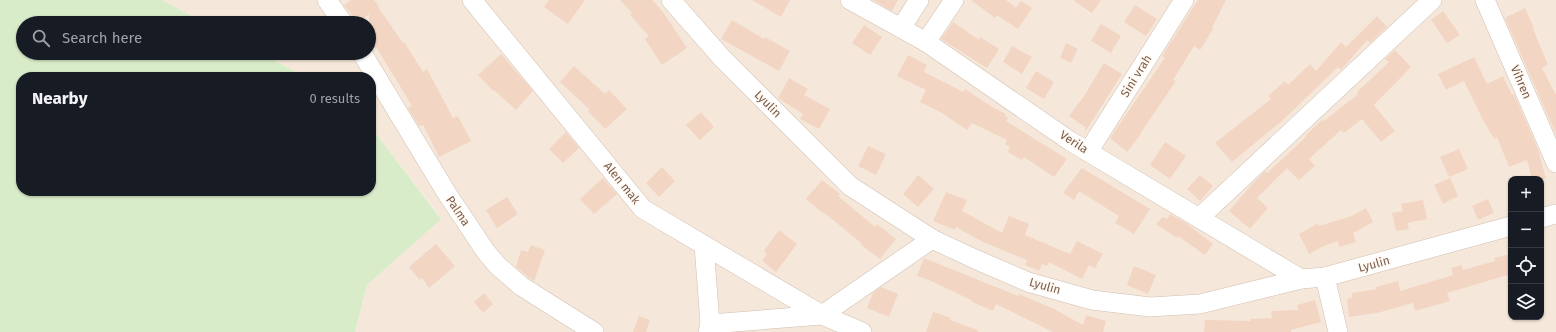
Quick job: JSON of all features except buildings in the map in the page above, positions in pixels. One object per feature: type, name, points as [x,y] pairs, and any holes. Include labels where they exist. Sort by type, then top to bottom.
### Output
[{"type":"street","points":[[326,0],[338,16]]},
{"type":"street","name":"Alen mak","points":[[472,0],[643,209],[822,315],[862,332]]},
{"type":"street","name":"Lyulin","points":[[671,0],[722,58],[850,186],[932,239],[976,260],[1028,282],[1092,300],[1150,308],[1200,304],[1301,279],[1325,277],[1508,227]]},
{"type":"street","name":"Verila","points":[[850,0],[926,42],[1088,152],[1301,279]]},
{"type":"street","points":[[901,28],[919,0]]},
{"type":"street","points":[[926,42],[954,0]]},
{"type":"street","name":"Sini vrah","points":[[1088,152],[1184,0]]},
{"type":"street","points":[[1199,218],[1432,0]]},
{"type":"street","name":"Vihren","points":[[1485,0],[1556,163]]},
{"type":"street","name":"Palma","points":[[366,60],[373,72]]},
{"type":"street","name":"Palma","points":[[376,76],[446,192],[486,252],[498,266],[521,286],[594,332]]},
{"type":"street","points":[[1544,217],[1556,214]]},
{"type":"street","points":[[704,245],[709,328],[822,315],[932,239]]},
{"type":"street","points":[[1325,277],[1338,332]]},
{"type":"shaded area","points":[[162,0],[1556,0],[1556,332],[355,332],[367,285],[441,218],[376,134],[376,72],[296,72],[274,60],[376,60],[376,16],[192,16]]},
{"type":"green space","points":[[0,0],[162,0],[192,16],[16,16],[16,60],[274,60],[296,72],[16,72],[16,196],[376,196],[376,134],[441,219],[367,285],[355,332],[0,332]]}]
